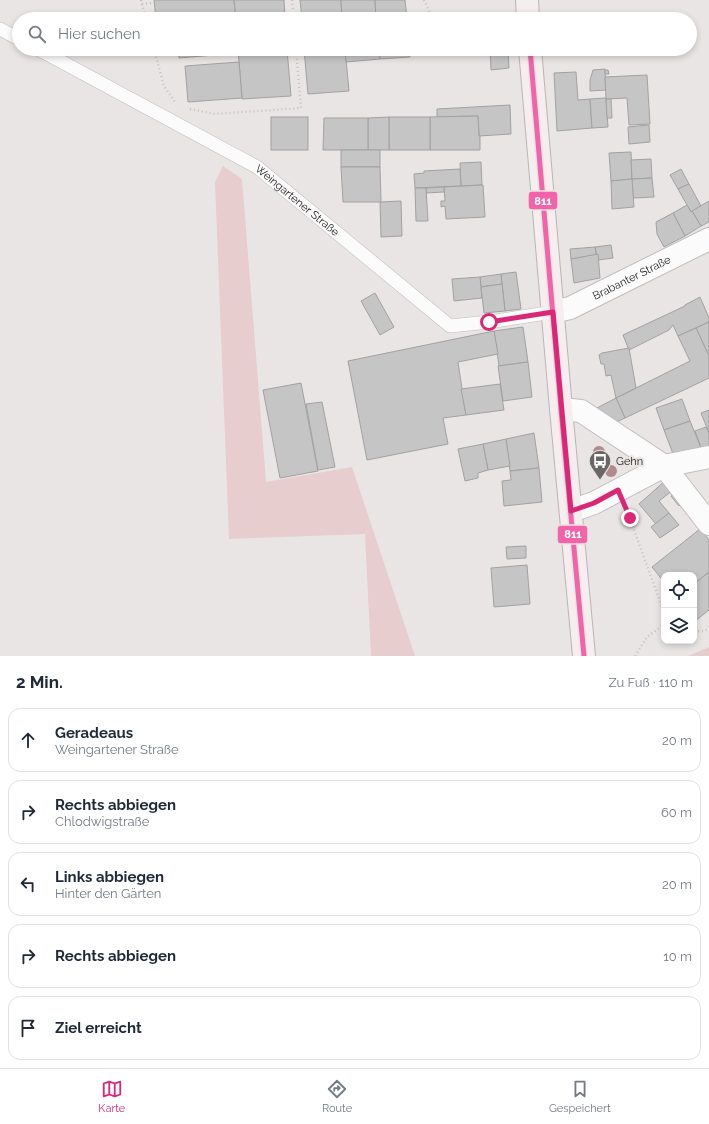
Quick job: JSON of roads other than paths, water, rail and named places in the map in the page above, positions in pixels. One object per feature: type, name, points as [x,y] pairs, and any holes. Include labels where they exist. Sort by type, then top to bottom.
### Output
[{"type":"main road","points":[[527,0],[528,12]]},
{"type":"main road","points":[[531,56],[584,656]]},
{"type":"street","name":"Brabanter Straße","points":[[553,312],[570,308],[709,239]]},
{"type":"street","points":[[561,409],[581,411],[664,466],[709,524]]},
{"type":"street","points":[[571,511],[594,503],[664,466],[709,457]]},
{"type":"lane","points":[[0,29],[12,35]]},
{"type":"lane","name":"Weingartener Straße","points":[[51,56],[257,167],[450,326],[489,322],[553,312]]},
{"type":"place","name":"Gehn","points":[[600,480]]}]
